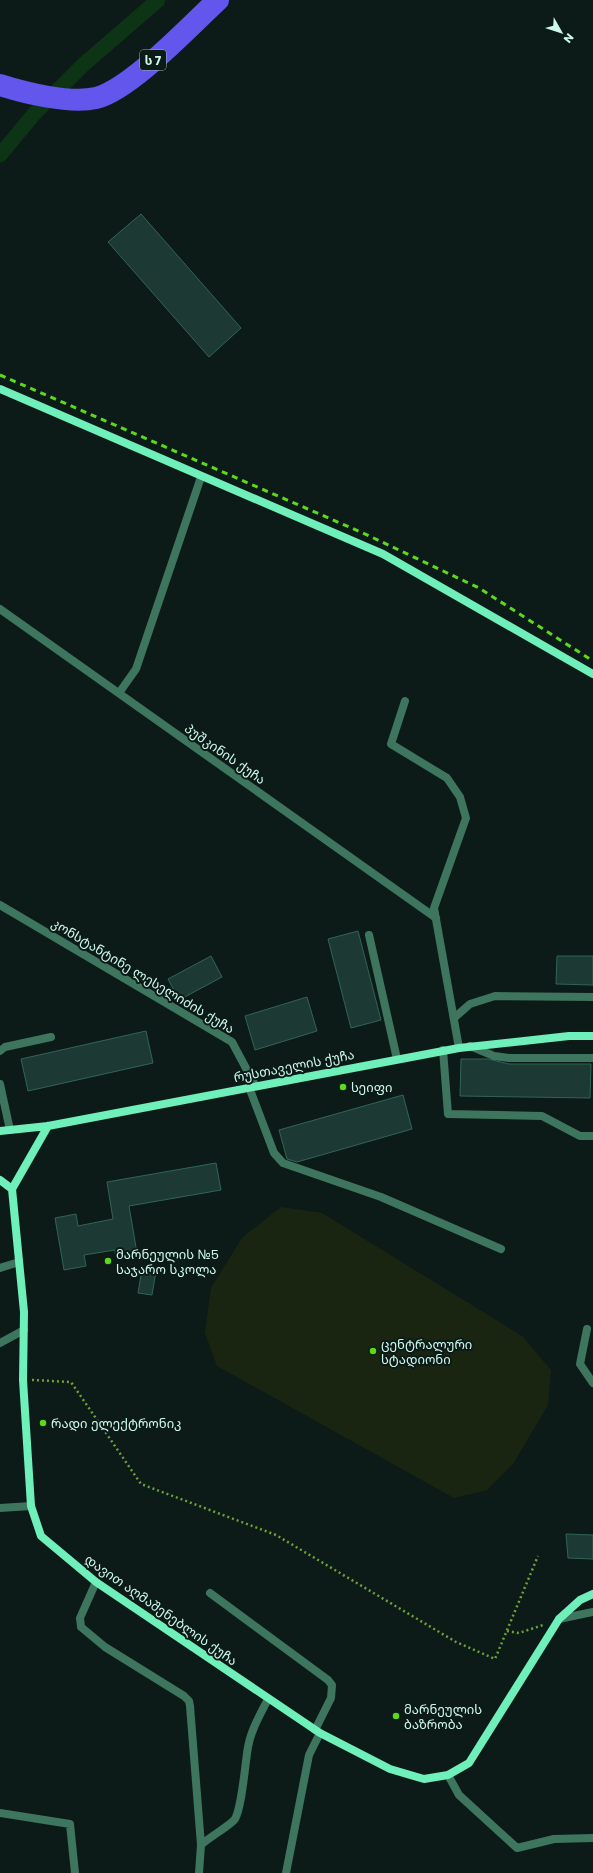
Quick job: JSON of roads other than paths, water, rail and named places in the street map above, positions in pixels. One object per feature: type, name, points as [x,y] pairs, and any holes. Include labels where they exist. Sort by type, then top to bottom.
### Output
[{"type":"highway","name":"ს 7","points":[[8,88],[76,101],[96,98],[113,91],[142,70],[218,0]]},
{"type":"street","points":[[0,389],[201,477],[383,554],[593,674]]},
{"type":"street","points":[[119,693],[136,669],[201,477]]},
{"type":"street","name":"პუშკინის ქუჩა","points":[[0,609],[436,918]]},
{"type":"street","points":[[405,701],[391,744],[447,778],[460,797],[466,818],[434,908],[459,1048]]},
{"type":"street","name":"კონსტანტინე ლესელიძის ქუჩა","points":[[0,905],[232,1042],[252,1086],[274,1153],[283,1163],[381,1197],[501,1249]]},
{"type":"street","points":[[369,935],[397,1059]]},
{"type":"street","points":[[454,1018],[470,1004],[495,996],[593,997]]},
{"type":"street","points":[[0,1051],[5,1047],[51,1036]]},
{"type":"street","name":"რუსთაველის ქუჩა","points":[[0,1131],[48,1126],[443,1050],[568,1036],[593,1036]]},
{"type":"street","points":[[470,1046],[489,1054],[509,1058],[593,1058]]},
{"type":"street","points":[[443,1050],[448,1114],[542,1116],[580,1136],[593,1136]]},
{"type":"street","points":[[0,1084],[10,1130]]},
{"type":"street","points":[[0,1180],[12,1190],[48,1126]]},
{"type":"street","name":"დავით აღმაშენებლის ქუჩა","points":[[12,1190],[24,1330],[23,1380],[31,1506],[41,1536],[96,1582],[317,1731],[390,1769],[424,1779],[448,1775]]},
{"type":"street","points":[[0,1268],[19,1262]]},
{"type":"street","points":[[587,1329],[580,1364],[593,1383]]},
{"type":"street","points":[[0,1343],[24,1330]]},
{"type":"street","points":[[0,1508],[31,1506]]},
{"type":"street","points":[[96,1582],[80,1618],[81,1627],[105,1647],[184,1696],[189,1701],[193,1727],[201,1845],[199,1873]]},
{"type":"street","points":[[210,1593],[328,1680],[332,1685],[331,1698],[309,1755],[286,1873]]},
{"type":"street","points":[[593,1594],[580,1600],[559,1619],[469,1762],[448,1775],[460,1795],[517,1848],[554,1839],[593,1838]]},
{"type":"street","points":[[559,1619],[593,1612]]},
{"type":"street","points":[[201,1845],[209,1836],[235,1820],[238,1811],[252,1729],[268,1699]]},
{"type":"street","points":[[0,1813],[70,1824],[75,1873]]},
{"type":"waterway","points":[[0,155],[34,114],[83,65],[158,0]]},
{"type":"railway","points":[[0,375],[363,533],[479,588],[593,661]]},
{"type":"place","name":"სეიფი","points":[[343,1087]]},
{"type":"place","name":"მარნეულის №5 საჯარო სკოლა","points":[[108,1261]]},
{"type":"place","name":"ცენტრალური სტადიონი","points":[[373,1351]]},
{"type":"place","name":"რადი ელექტრონიკ","points":[[43,1423]]},
{"type":"place","name":"მარნეულის ბაზრობა","points":[[396,1716]]}]
